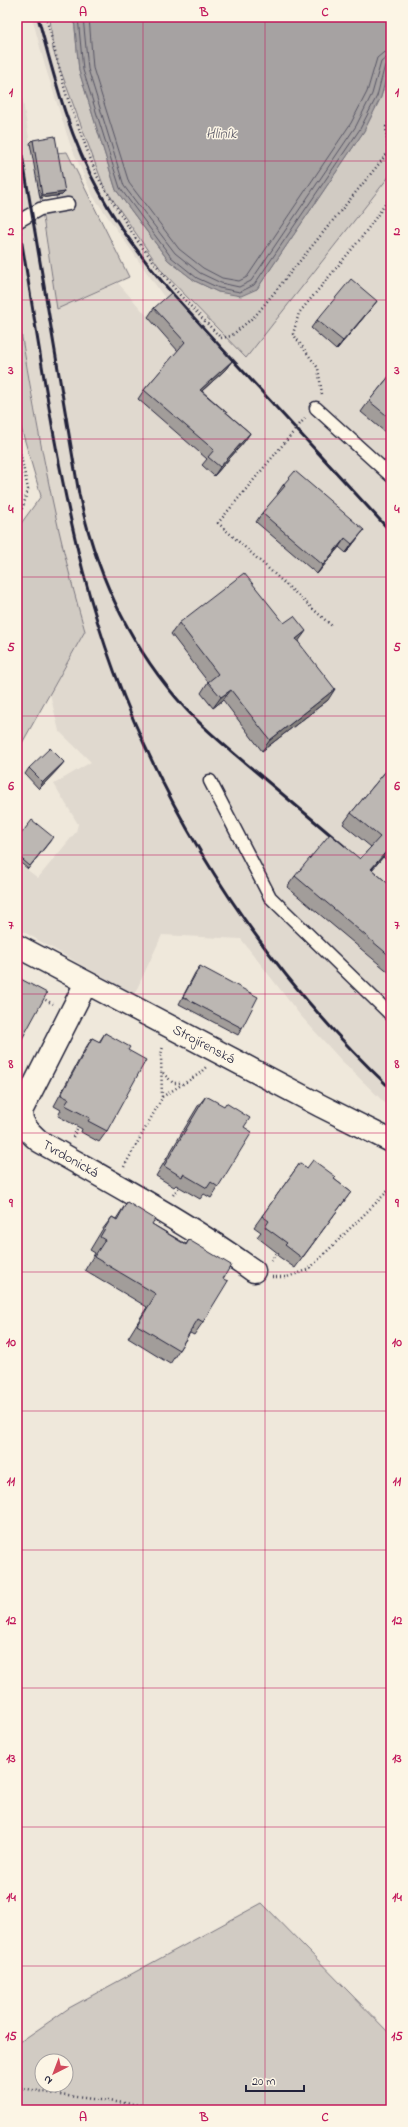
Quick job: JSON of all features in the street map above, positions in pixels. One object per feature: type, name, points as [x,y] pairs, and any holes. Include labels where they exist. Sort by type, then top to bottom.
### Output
[{"type":"street","name":"Strojírenská","points":[[17,946],[391,1141]]},
{"type":"street","name":"Tvrdonická","points":[[86,983],[26,1101],[21,1116],[28,1131],[39,1141],[116,1184],[212,1241],[262,1274]]},
{"type":"lane","points":[[17,222],[40,209],[68,204]]},
{"type":"lane","points":[[316,408],[391,476]]},
{"type":"lane","points":[[210,781],[270,897],[391,1014]]},
{"type":"path","points":[[46,17],[66,94],[97,176],[136,239],[178,293],[221,338],[231,336],[256,315],[391,149]]},
{"type":"path","points":[[388,151],[386,127],[391,117]]},
{"type":"path","points":[[333,627],[218,523],[296,428],[323,399],[318,368],[293,334],[299,314],[362,237],[391,196]]},
{"type":"path","points":[[17,438],[28,489],[22,507],[17,516]]},
{"type":"path","points":[[36,994],[55,1004]]},
{"type":"path","points":[[116,1184],[162,1098],[161,1055],[164,1039]]},
{"type":"path","points":[[162,1098],[199,1074],[210,1062]]},
{"type":"path","points":[[162,1072],[173,1083],[186,1082]]},
{"type":"path","points":[[262,1274],[287,1277],[308,1270],[391,1188]]},
{"type":"path","points":[[17,2087],[60,2095],[181,2110]]},
{"type":"shaded area","points":[[32,17],[50,17],[53,50],[246,358],[391,174],[391,1109],[342,1061],[300,1015],[241,939],[162,935],[134,995],[17,928],[17,862],[38,878],[76,832],[78,824],[54,784],[91,762],[59,731],[50,694],[85,630],[69,576],[53,509],[17,308],[17,65],[57,309],[118,283],[148,317],[165,302],[225,370],[232,374],[162,294],[93,196],[70,144],[45,66]]},
{"type":"shaded area","points":[[50,17],[74,17],[79,71],[116,190],[168,260],[195,281],[218,292],[257,289],[364,131],[381,97],[391,60],[391,174],[246,358],[162,271],[104,187],[53,50]]},
{"type":"shaded area","points":[[67,152],[129,277],[57,309],[40,198],[42,198],[43,204],[57,201],[56,196],[62,195],[55,153]]},
{"type":"shaded area","points":[[17,308],[46,471],[64,551],[85,631],[17,752],[17,529],[41,496],[17,414]]},
{"type":"shaded area","points":[[262,1903],[391,2035],[391,2110],[17,2110],[17,2044],[69,2008]]},
{"type":"water","name":"Hliník","points":[[74,17],[390,17],[391,60],[381,97],[364,131],[257,289],[241,296],[218,292],[195,281],[168,260],[116,190],[79,71]]},
{"type":"building","points":[[55,136],[65,192],[42,195],[33,140]]},
{"type":"building","points":[[351,279],[377,301],[343,341],[317,320]]},
{"type":"building","points":[[171,293],[232,361],[200,390],[250,433],[220,467],[208,457],[214,450],[144,390],[185,342],[154,308]]},
{"type":"building","points":[[391,374],[391,419],[369,401]]},
{"type":"building","points":[[295,471],[364,530],[352,544],[345,538],[323,565],[262,513],[285,486],[283,485]]},
{"type":"building","points":[[244,573],[284,623],[294,616],[306,631],[296,639],[335,689],[270,740],[231,690],[221,697],[208,682],[218,674],[179,623]]},
{"type":"building","points":[[50,748],[64,762],[43,782],[29,768]]},
{"type":"building","points":[[391,765],[391,846],[371,869],[391,886],[391,957],[295,876],[330,834],[360,859],[380,837],[351,813]]},
{"type":"building","points":[[32,820],[53,837],[30,866],[17,855],[17,839]]},
{"type":"building","points":[[200,966],[258,997],[242,1028],[183,997]]},
{"type":"building","points":[[17,977],[47,993],[17,1048]]},
{"type":"building","points":[[105,1033],[130,1047],[128,1050],[146,1060],[107,1131],[88,1121],[90,1118],[65,1105],[69,1099],[61,1095],[92,1038],[100,1042]]},
{"type":"building","points":[[206,1096],[224,1106],[226,1103],[250,1118],[244,1127],[252,1132],[218,1187],[211,1182],[207,1188],[183,1174],[182,1177],[164,1166]]},
{"type":"building","points":[[313,1160],[336,1177],[334,1179],[351,1192],[302,1258],[285,1245],[287,1243],[265,1227],[269,1221],[262,1216],[300,1163],[307,1168]]},
{"type":"building","points":[[127,1202],[155,1219],[152,1224],[186,1245],[189,1240],[231,1265],[223,1279],[228,1281],[203,1322],[198,1319],[179,1350],[137,1325],[156,1294],[94,1257],[105,1240],[100,1237],[107,1225],[112,1217],[117,1220]]},
{"type":"railway","points":[[38,17],[63,106],[79,149],[99,191],[127,236],[142,257],[176,298],[391,532]]},
{"type":"railway","points":[[17,125],[79,494],[95,553],[118,608],[132,635],[148,660],[165,685],[185,708],[210,733],[345,847]]},
{"type":"railway","points":[[17,215],[54,438],[72,527],[83,571],[105,644],[132,716],[164,785],[201,852],[242,916],[288,977],[337,1035],[391,1089]]}]
